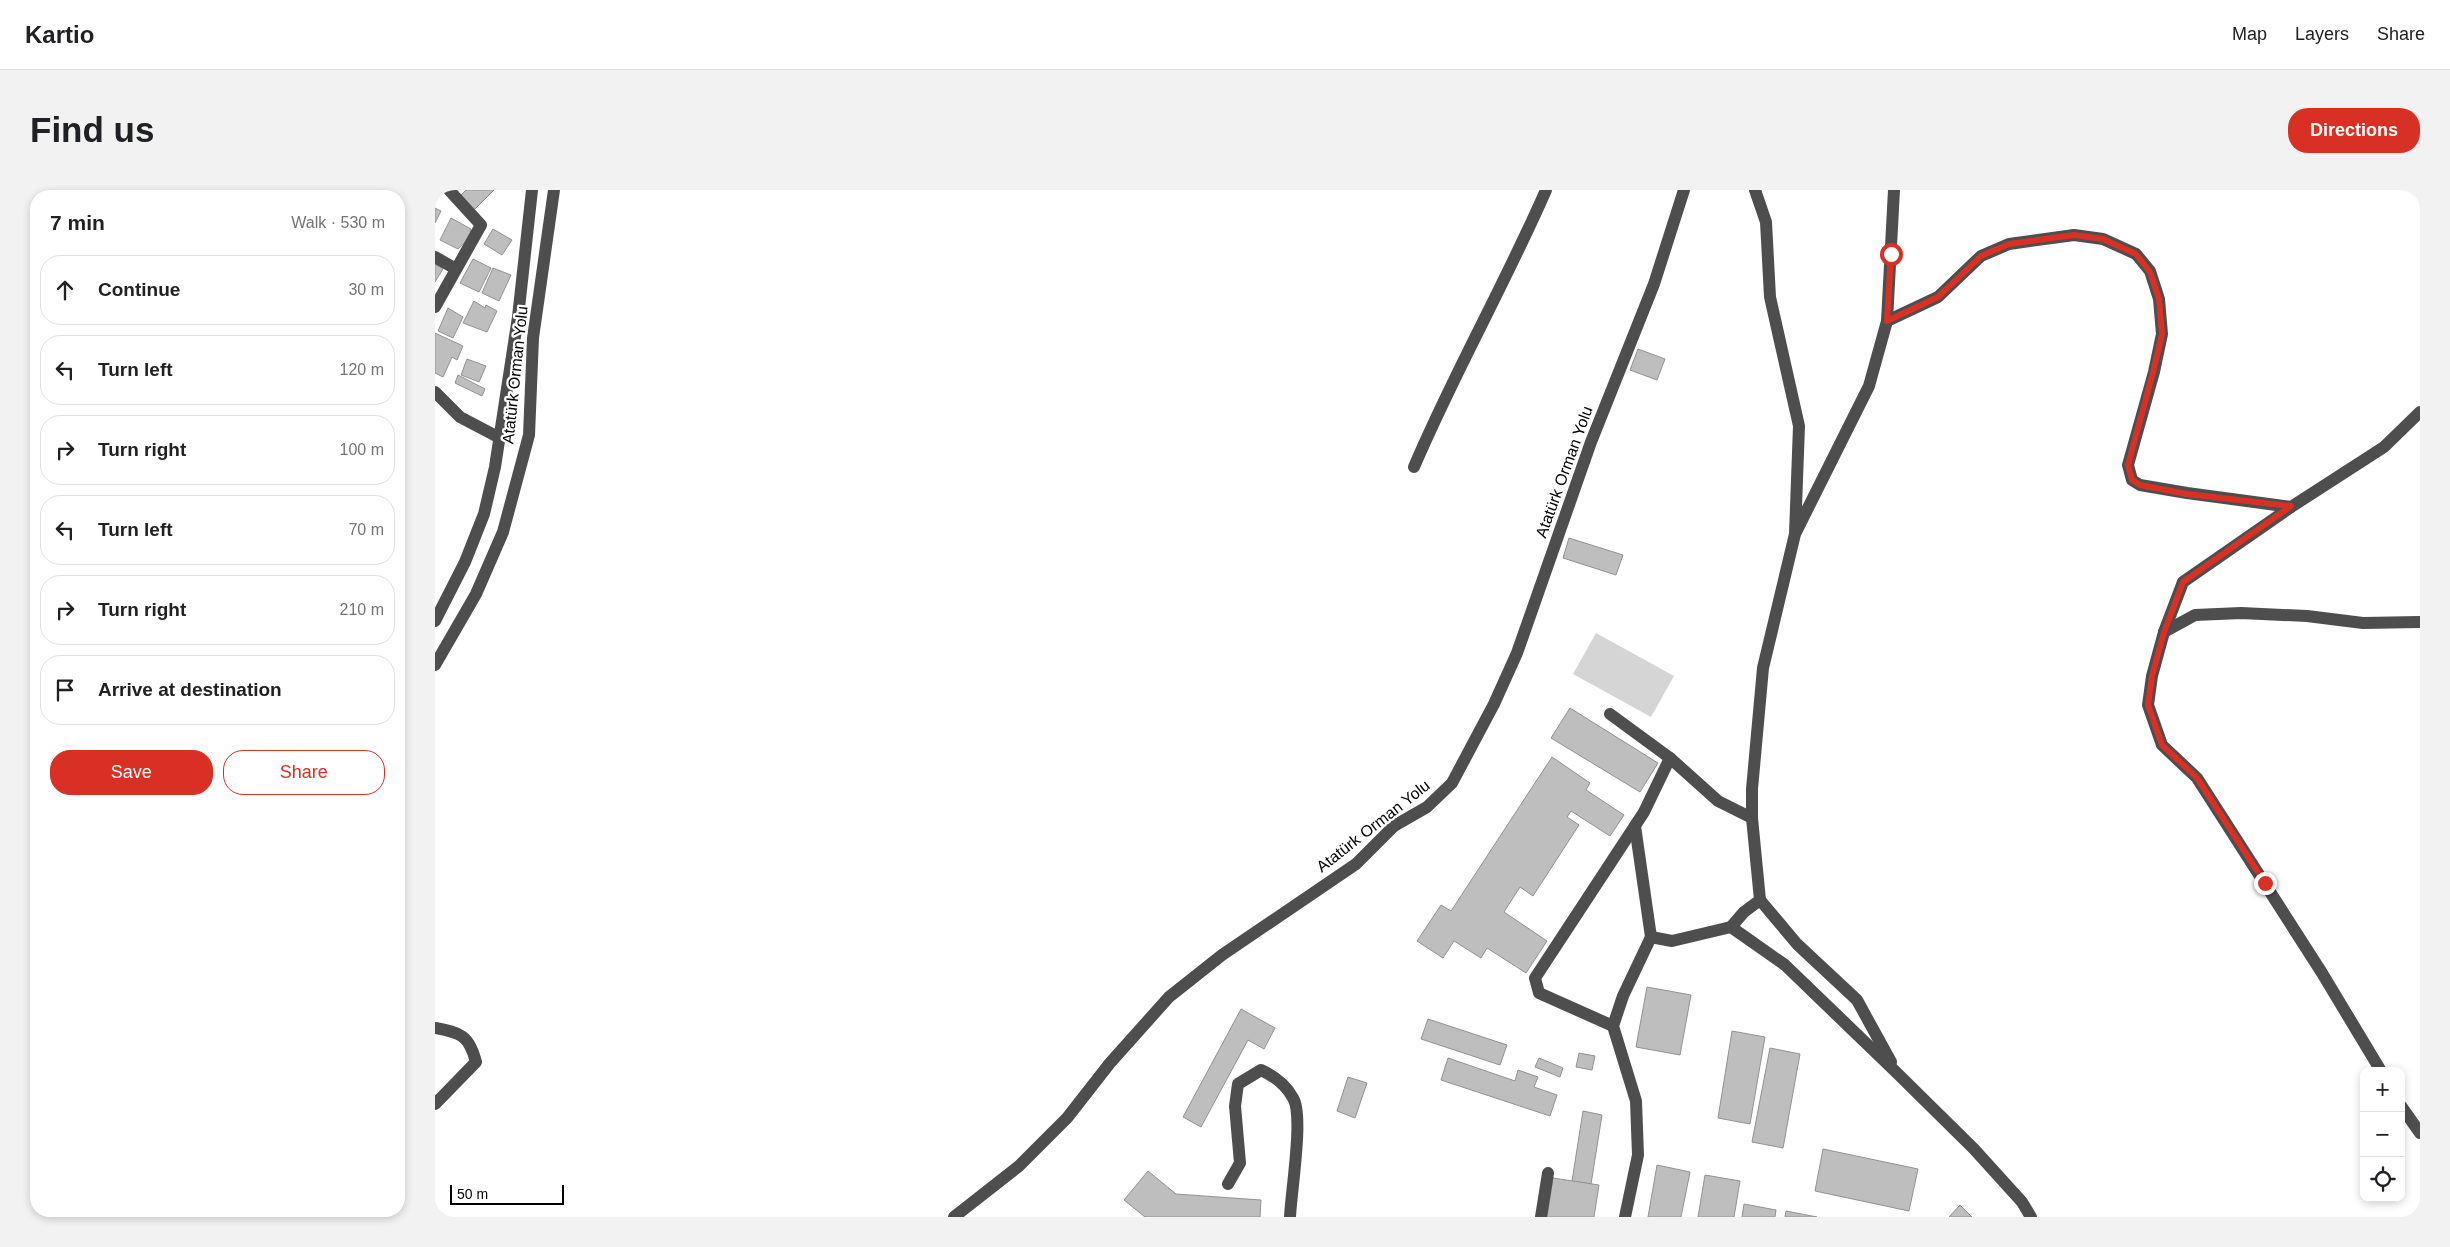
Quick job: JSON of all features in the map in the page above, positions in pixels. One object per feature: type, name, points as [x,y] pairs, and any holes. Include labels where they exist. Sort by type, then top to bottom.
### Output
[{"type":"street","points":[[435,307],[481,225],[449,190]]},
{"type":"street","points":[[435,621],[465,562],[484,514],[495,467],[498,437],[518,317],[532,190]]},
{"type":"street","name":"Atatürk Orman Yolu","points":[[435,665],[476,594],[503,532],[529,435],[533,338],[554,190]]},
{"type":"street","points":[[1414,467],[1437,414],[1496,298],[1546,190]]},
{"type":"street","name":"Atatürk Orman Yolu","points":[[953,1217],[1019,1166],[1067,1118],[1110,1063],[1169,997],[1222,955],[1356,864],[1395,826],[1427,807],[1451,783],[1490,713],[1517,653],[1591,442],[1654,284],[1684,190]]},
{"type":"street","points":[[1755,190],[1766,222],[1771,297],[1799,426],[1795,534],[1763,668],[1752,789],[1752,818],[1760,900],[1797,944],[1857,1000],[1898,1074]]},
{"type":"street","points":[[1795,534],[1869,386],[1887,321],[1894,190]]},
{"type":"street","points":[[1887,321],[1938,297],[1981,256],[2009,244],[2074,235],[2103,239],[2136,254],[2150,272],[2159,299],[2162,334],[2128,465],[2132,480],[2140,485],[2187,494],[2291,506]]},
{"type":"street","points":[[435,257],[456,269]]},
{"type":"street","points":[[435,392],[460,417],[498,437]]},
{"type":"street","points":[[2379,1067],[2270,891],[2197,778],[2162,745],[2148,705],[2152,676],[2164,632],[2183,582],[2291,506],[2384,446],[2420,412]]},
{"type":"street","points":[[2164,632],[2195,615],[2241,613],[2307,616],[2363,622],[2420,622]]},
{"type":"street","points":[[1610,714],[1670,758],[1718,802],[1752,818]]},
{"type":"street","points":[[1613,1026],[1539,993],[1535,978],[1635,826],[1670,758]]},
{"type":"street","points":[[1625,1217],[1638,1155],[1636,1101],[1613,1026],[1623,996],[1651,937],[1635,826]]},
{"type":"street","points":[[1651,937],[1672,941],[1731,927],[1744,912],[1760,900]]},
{"type":"street","points":[[1731,927],[1785,965],[1898,1074],[1975,1149],[2022,1202],[2031,1217]]},
{"type":"street","points":[[435,1028],[456,1032],[471,1044],[475,1062],[435,1104]]},
{"type":"street","points":[[1228,1184],[1239,1162],[1235,1106],[1239,1084],[1261,1070],[1275,1077],[1294,1099],[1297,1127],[1290,1217]]},
{"type":"street","points":[[2405,1112],[2420,1133]]},
{"type":"street","points":[[1541,1217],[1548,1173]]},
{"type":"shaded area","points":[[1596,633],[1674,676],[1651,717],[1573,674]]},
{"type":"building","points":[[466,190],[494,190],[474,210],[460,196]]},
{"type":"building","points":[[435,208],[441,211],[435,223]]},
{"type":"building","points":[[451,218],[475,233],[458,249],[440,240]]},
{"type":"building","points":[[493,229],[512,240],[502,255],[484,244]]},
{"type":"building","points":[[473,259],[491,268],[479,292],[460,283]]},
{"type":"building","points":[[435,264],[443,269],[435,282]]},
{"type":"building","points":[[493,268],[511,275],[499,301],[482,293]]},
{"type":"building","points":[[474,301],[485,308],[486,305],[497,311],[487,332],[463,323]]},
{"type":"building","points":[[448,308],[463,317],[453,338],[438,331]]},
{"type":"building","points":[[435,333],[463,346],[457,360],[452,357],[443,377],[435,373]]},
{"type":"building","points":[[1638,349],[1665,359],[1657,380],[1630,370]]},
{"type":"building","points":[[467,359],[486,366],[479,382],[461,375]]},
{"type":"building","points":[[458,375],[485,389],[482,396],[455,383]]},
{"type":"building","points":[[1569,538],[1623,555],[1616,575],[1563,558]]},
{"type":"building","points":[[1570,708],[1658,763],[1640,792],[1551,738]]},
{"type":"building","points":[[1552,757],[1590,783],[1586,790],[1624,815],[1610,836],[1571,811],[1567,817],[1579,825],[1533,896],[1520,887],[1504,912],[1547,941],[1526,973],[1487,948],[1481,958],[1454,941],[1443,958],[1417,941],[1441,905],[1451,911]]},
{"type":"building","points":[[1647,987],[1691,995],[1680,1055],[1636,1047]]},
{"type":"building","points":[[1241,1009],[1275,1028],[1264,1049],[1248,1040],[1201,1127],[1183,1117]]},
{"type":"building","points":[[1428,1019],[1507,1045],[1500,1065],[1421,1039]]},
{"type":"building","points":[[1732,1031],[1765,1037],[1750,1124],[1718,1118]]},
{"type":"building","points":[[1770,1048],[1800,1054],[1783,1148],[1752,1142]]},
{"type":"building","points":[[1579,1053],[1595,1056],[1592,1070],[1576,1067]]},
{"type":"building","points":[[1448,1058],[1515,1081],[1518,1070],[1538,1077],[1534,1087],[1557,1095],[1550,1116],[1441,1080]]},
{"type":"building","points":[[1539,1058],[1563,1068],[1560,1077],[1535,1067]]},
{"type":"building","points":[[1348,1077],[1367,1083],[1355,1118],[1337,1111]]},
{"type":"building","points":[[1583,1111],[1602,1115],[1591,1184],[1572,1181]]},
{"type":"building","points":[[1823,1149],[1918,1169],[1909,1211],[1815,1191]]},
{"type":"building","points":[[1657,1165],[1690,1172],[1681,1217],[1648,1217]]},
{"type":"building","points":[[1148,1171],[1176,1194],[1261,1200],[1260,1217],[1145,1217],[1124,1200]]},
{"type":"building","points":[[1705,1175],[1740,1181],[1734,1217],[1698,1217]]},
{"type":"building","points":[[1553,1178],[1599,1185],[1594,1217],[1547,1217]]},
{"type":"building","points":[[1744,1204],[1776,1210],[1775,1217],[1742,1217]]},
{"type":"building","points":[[1960,1205],[1972,1217],[1949,1217]]},
{"type":"building","points":[[1786,1211],[1817,1217],[1785,1217]]},
{"type":"route","points":[[1891,254],[1887,321],[1938,297],[1981,256],[2009,244],[2074,235],[2103,239],[2136,254],[2150,272],[2159,299],[2162,334],[2128,465],[2132,480],[2140,485],[2187,494],[2291,506],[2183,582],[2164,632],[2152,676],[2148,705],[2162,745],[2197,778],[2265,883]]}]
